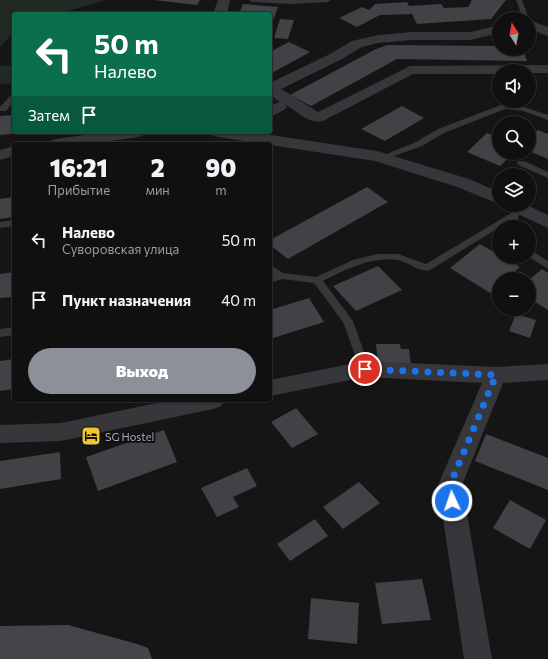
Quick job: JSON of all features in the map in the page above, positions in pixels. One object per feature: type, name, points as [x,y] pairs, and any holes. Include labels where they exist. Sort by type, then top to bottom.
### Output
[{"type":"main road","points":[[0,641],[68,640],[137,659]]},
{"type":"main road","points":[[0,659],[58,654],[78,659]]},
{"type":"street","points":[[221,12],[224,0]]},
{"type":"street","points":[[536,27],[548,32]]},
{"type":"street","points":[[272,88],[335,57],[357,44],[378,39],[412,36],[470,36],[492,31]]},
{"type":"street","points":[[272,90],[318,118],[410,70],[548,69]]},
{"type":"street","points":[[70,142],[124,134]]},
{"type":"street","points":[[222,134],[285,141],[383,157],[463,183],[492,196]]},
{"type":"street","points":[[0,155],[12,152]]},
{"type":"street","points":[[522,212],[548,222]]},
{"type":"street","points":[[272,388],[365,369],[496,375],[548,372]]},
{"type":"street","points":[[478,659],[450,485],[496,375]]},
{"type":"street","points":[[1,435],[61,432],[204,402]]},
{"type":"lane","points":[[252,0],[292,2],[328,0]]},
{"type":"lane","points":[[519,0],[523,12]]},
{"type":"lane","points":[[0,109],[3,109],[12,99]]},
{"type":"lane","points":[[383,157],[419,144],[441,131],[504,107],[524,109],[548,118]]},
{"type":"lane","points":[[521,163],[548,175]]},
{"type":"lane","points":[[272,279],[281,276],[317,280],[333,271],[366,258],[398,257],[427,268],[514,212]]},
{"type":"lane","points":[[0,225],[12,223]]},
{"type":"lane","points":[[536,257],[548,266]]},
{"type":"lane","points":[[272,269],[281,276]]},
{"type":"lane","points":[[317,280],[348,321],[365,369]]},
{"type":"lane","points":[[0,333],[12,331]]},
{"type":"shaded area","points":[[0,0],[104,0],[63,12],[12,12],[12,34],[0,47]]},
{"type":"shaded area","points":[[0,65],[12,67],[12,83],[0,84]]},
{"type":"building","points":[[154,0],[200,0],[197,5]]},
{"type":"building","points":[[472,0],[506,0],[497,12],[492,12],[491,19],[417,24],[412,14],[380,15],[357,27],[339,18],[362,7],[369,10],[375,4],[407,2],[409,6],[441,4],[444,8],[468,7]]},
{"type":"building","points":[[243,4],[278,7],[273,21],[272,12],[240,12]]},
{"type":"building","points":[[280,19],[294,20],[288,39],[274,38]]},
{"type":"building","points":[[289,42],[310,52],[272,73],[272,51]]},
{"type":"building","points":[[388,45],[492,46],[492,56],[525,56],[527,61],[397,59],[311,106],[290,95],[376,49]]},
{"type":"building","points":[[402,106],[424,118],[385,141],[361,129]]},
{"type":"building","points":[[12,115],[12,134],[0,135],[0,116]]},
{"type":"building","points":[[538,130],[548,134],[548,159],[536,154],[536,132]]},
{"type":"building","points":[[487,133],[492,135],[492,160],[506,160],[500,166],[467,152]]},
{"type":"building","points":[[367,187],[388,202],[288,259],[272,247],[272,239]]},
{"type":"building","points":[[12,197],[12,217],[0,219],[0,199]]},
{"type":"building","points":[[480,244],[492,251],[492,264],[515,264],[520,267],[514,272],[492,272],[492,291],[490,293],[450,268]]},
{"type":"building","points":[[378,266],[402,290],[356,311],[333,286]]},
{"type":"building","points":[[542,269],[548,273],[548,310],[536,302],[536,274]]},
{"type":"building","points":[[12,272],[12,297],[0,298],[0,274]]},
{"type":"building","points":[[309,298],[324,322],[272,338],[272,309]]},
{"type":"building","points":[[515,316],[523,316],[536,320],[530,338],[509,331]]},
{"type":"building","points":[[376,344],[400,344],[401,349],[409,349],[411,365],[378,365]]},
{"type":"building","points":[[12,359],[12,389],[0,391],[0,361]]},
{"type":"building","points":[[296,408],[318,434],[292,448],[271,422]]},
{"type":"building","points":[[164,430],[177,462],[98,491],[86,457]]},
{"type":"building","points":[[486,434],[548,458],[548,490],[475,461]]},
{"type":"building","points":[[60,452],[61,479],[0,489],[0,461]]},
{"type":"building","points":[[247,468],[257,486],[233,497],[239,507],[217,517],[201,488]]},
{"type":"building","points":[[359,482],[380,503],[343,529],[323,507]]},
{"type":"building","points":[[510,500],[546,520],[530,549],[493,528]]},
{"type":"building","points":[[315,519],[328,536],[290,561],[277,544]]},
{"type":"building","points":[[422,579],[431,620],[382,624],[375,583]]},
{"type":"building","points":[[311,598],[359,603],[357,644],[308,639]]},
{"type":"place","name":"SG Hostel","points":[[91,436]]},
{"type":"route","points":[[365,369],[496,375],[450,485],[452,501]]}]
